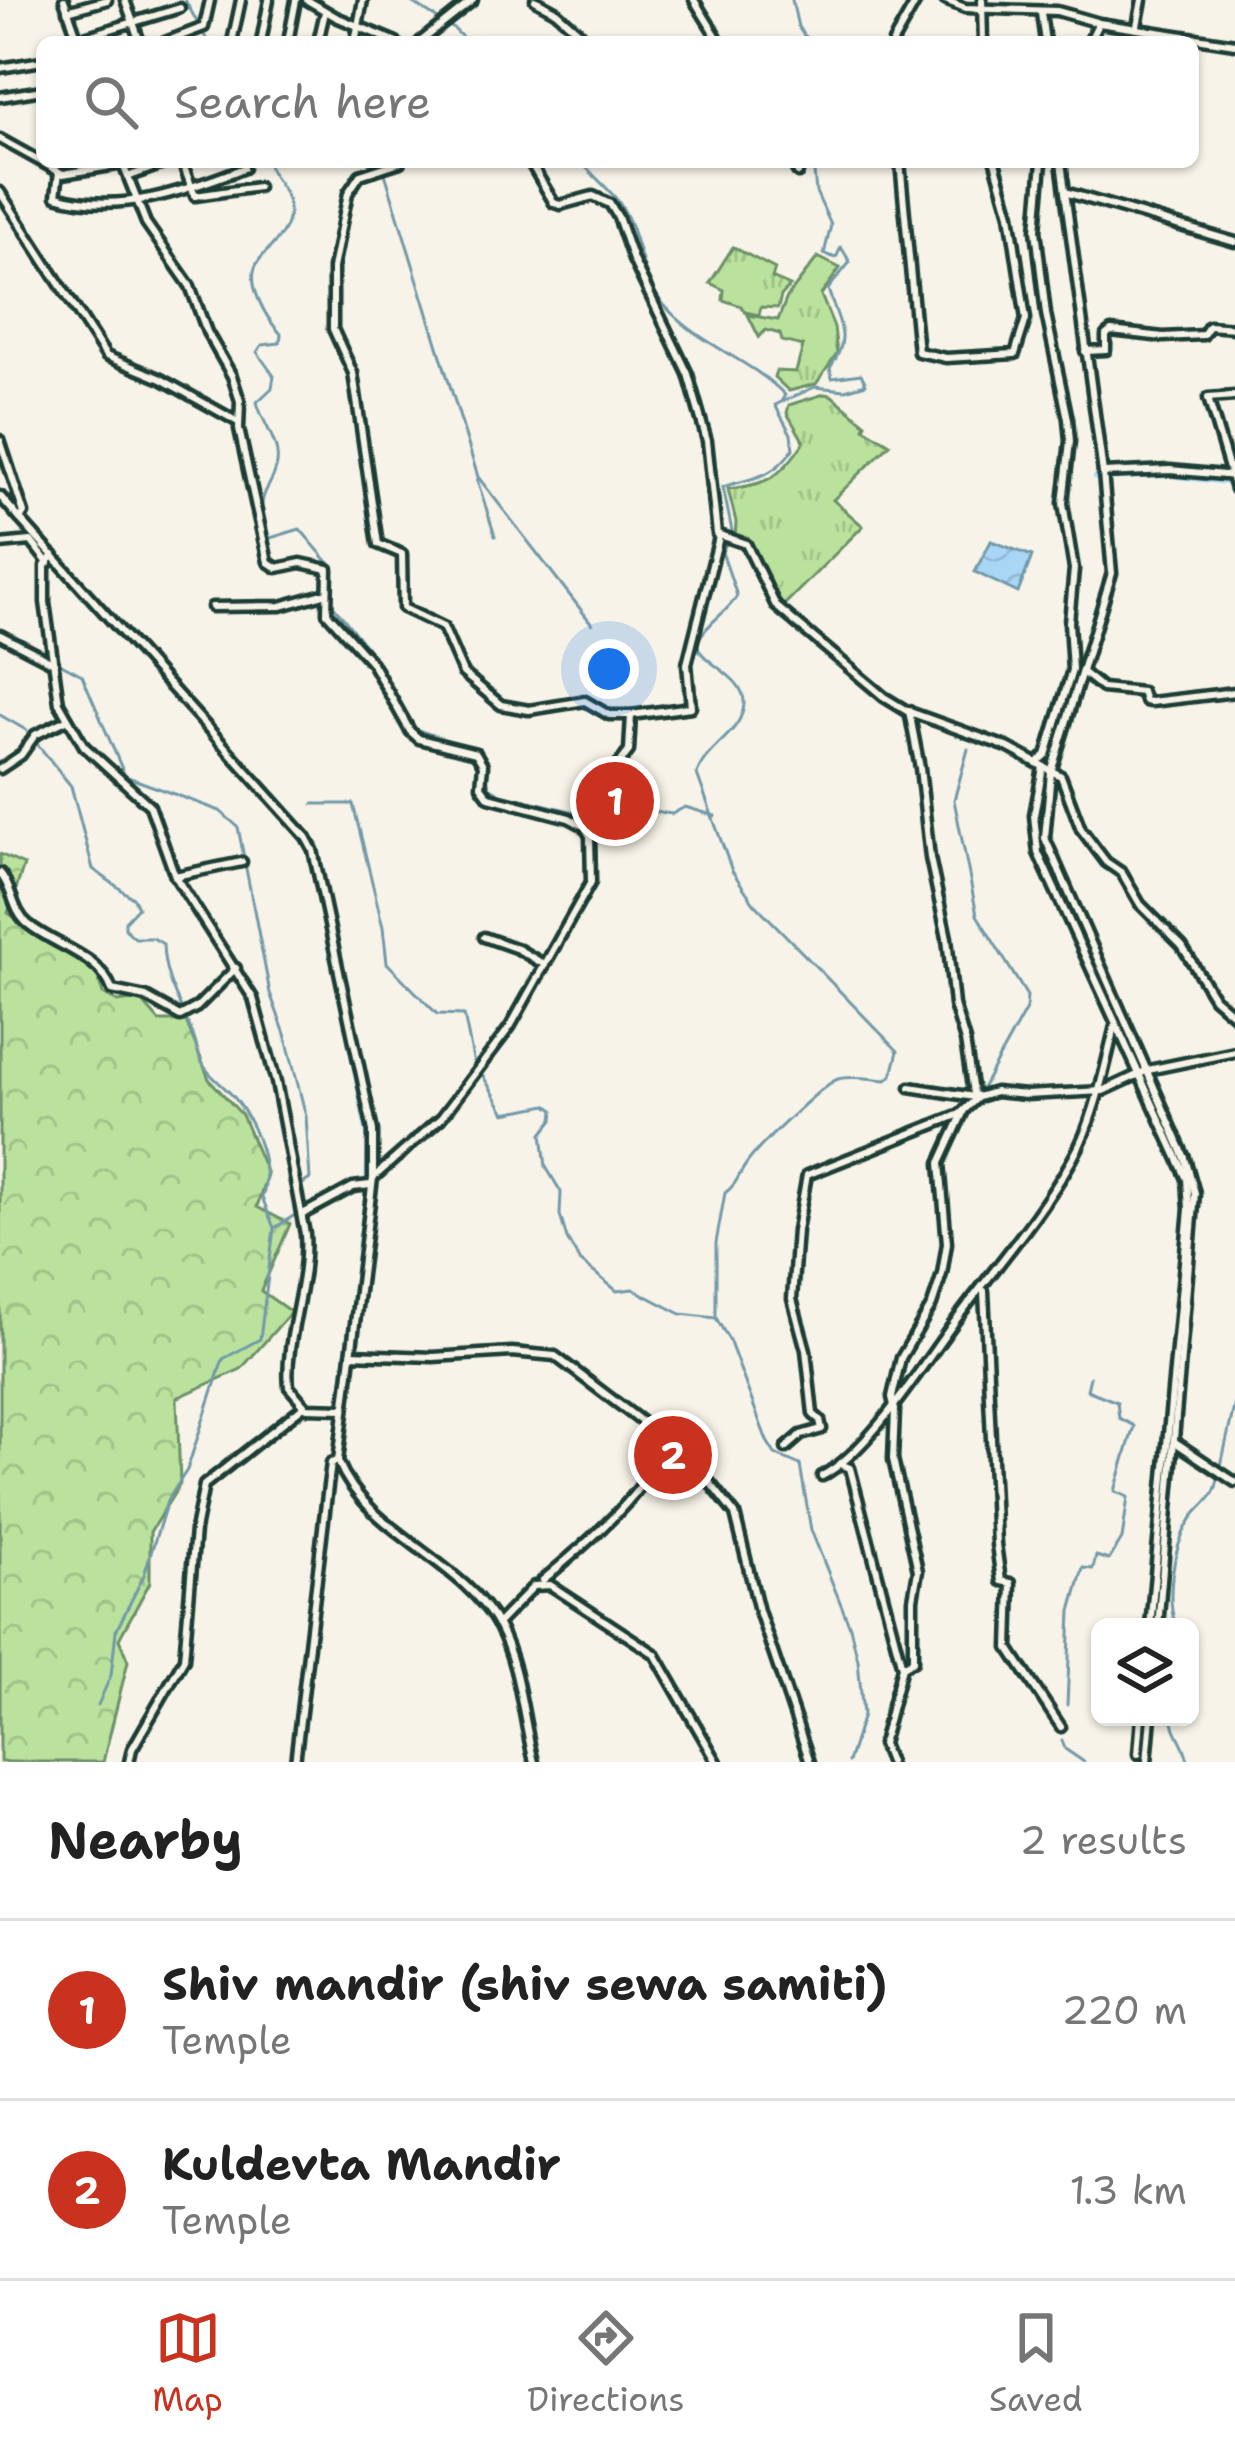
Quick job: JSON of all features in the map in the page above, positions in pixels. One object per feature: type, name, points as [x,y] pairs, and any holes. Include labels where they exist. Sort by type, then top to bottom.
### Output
[{"type":"street","points":[[64,0],[77,36]]},
{"type":"street","points":[[67,11],[107,0]]},
{"type":"street","points":[[125,0],[138,36]]},
{"type":"street","points":[[180,36],[201,28],[210,0]]},
{"type":"street","points":[[233,36],[241,0]]},
{"type":"street","points":[[262,36],[269,0]]},
{"type":"street","points":[[289,36],[296,0]]},
{"type":"street","points":[[308,0],[383,36]]},
{"type":"street","points":[[356,36],[363,0]]},
{"type":"street","points":[[428,36],[473,0]]},
{"type":"street","points":[[535,0],[583,36]]},
{"type":"street","points":[[694,0],[716,36]]},
{"type":"street","points":[[896,36],[917,0]]},
{"type":"street","points":[[944,0],[1057,11],[1099,23],[1191,36]]},
{"type":"street","points":[[1137,26],[1142,0]]},
{"type":"street","points":[[982,4],[983,36]]},
{"type":"street","points":[[92,36],[180,8]]},
{"type":"street","points":[[320,36],[326,12]]},
{"type":"street","points":[[1037,12],[1043,36]]},
{"type":"street","points":[[1092,36],[1099,23]]},
{"type":"street","points":[[1199,37],[1235,44]]},
{"type":"street","points":[[0,68],[36,62]]},
{"type":"street","points":[[0,97],[36,91]]},
{"type":"street","points":[[0,139],[36,159]]},
{"type":"street","points":[[52,168],[59,172],[87,168]]},
{"type":"street","points":[[126,168],[146,223],[190,286],[207,332],[232,376],[268,562],[277,568],[322,565],[329,574],[327,613],[372,663],[419,740],[476,754],[483,765],[483,793],[569,818],[584,826],[590,836]]},
{"type":"street","points":[[130,176],[152,168]]},
{"type":"street","points":[[183,168],[195,196],[258,187]]},
{"type":"street","points":[[59,172],[56,196],[137,203],[244,168]]},
{"type":"street","points":[[383,168],[361,176],[344,200],[331,315],[353,373],[378,544],[402,554],[404,608],[443,626],[463,673],[501,705],[530,710],[585,701],[608,716],[691,707],[687,664],[721,538],[695,395],[618,218],[603,198],[554,203],[534,168]]},
{"type":"street","points":[[795,168],[798,173]]},
{"type":"street","points":[[900,168],[918,352],[946,358],[1015,354],[1026,319],[1010,214],[996,168]]},
{"type":"street","points":[[1041,168],[1036,230],[1046,314],[1068,419],[1063,503],[1074,594],[1072,670],[1046,755],[1046,846],[1187,1179],[1189,1209],[1155,1618]]},
{"type":"street","points":[[1061,168],[1112,573],[1034,814],[1038,854],[1190,1170],[1195,1193],[1155,1618]]},
{"type":"street","points":[[0,192],[106,356],[161,379],[238,422]]},
{"type":"street","points":[[1065,192],[1235,242]]},
{"type":"street","points":[[1085,351],[1106,350],[1106,335],[1111,331],[1183,337],[1203,334],[1209,326],[1235,328]]},
{"type":"street","points":[[1235,396],[1208,398],[1235,489]]},
{"type":"street","points":[[0,440],[24,513],[20,519]]},
{"type":"street","points":[[1103,473],[1160,470],[1231,476]]},
{"type":"street","points":[[0,496],[313,850],[370,1118],[369,1182],[352,1354],[340,1408],[338,1461],[371,1506],[453,1576],[497,1624],[511,1658],[534,1762]]},
{"type":"street","points":[[721,538],[746,544],[776,606],[884,697],[1006,747],[1061,776],[1081,829],[1094,847],[1122,873],[1140,904],[1182,946],[1214,998],[1235,1016]]},
{"type":"street","points":[[0,544],[31,541],[51,559]]},
{"type":"street","points":[[51,559],[45,602],[59,703],[66,720],[95,759],[150,806],[175,876],[253,998],[307,1253],[288,1376],[295,1398],[304,1406],[340,1408]]},
{"type":"street","points":[[212,607],[281,606],[327,593]]},
{"type":"street","points":[[0,634],[53,660]]},
{"type":"street","points":[[1082,672],[1102,688],[1142,692],[1145,701],[1151,702],[1235,692]]},
{"type":"street","points":[[909,711],[953,1005],[978,1097]]},
{"type":"street","points":[[302,1214],[369,1182],[441,1118],[510,1027],[591,882],[586,815],[626,758],[631,715]]},
{"type":"street","points":[[0,769],[21,755],[33,737],[66,720]]},
{"type":"street","points":[[175,876],[242,862]]},
{"type":"street","points":[[0,873],[24,921],[97,965],[112,990],[146,997],[180,1016],[197,1007],[236,968]]},
{"type":"street","points":[[484,938],[518,949],[545,965]]},
{"type":"street","points":[[822,1476],[843,1465],[984,1288],[1075,1155],[1116,1023]]},
{"type":"street","points":[[910,1087],[978,1097],[995,1092],[1098,1091],[1142,1074],[1235,1052]]},
{"type":"street","points":[[902,1667],[913,1661],[918,1571],[892,1459],[892,1397],[901,1358],[932,1305],[942,1274],[946,1243],[940,1163],[963,1113],[978,1097]]},
{"type":"street","points":[[786,1448],[809,1431],[822,1429],[813,1414],[806,1351],[792,1299],[796,1230],[807,1174],[963,1113]]},
{"type":"street","points":[[984,1288],[996,1544],[1000,1581],[1011,1583],[1009,1648],[1061,1727]]},
{"type":"street","points":[[352,1354],[555,1356],[691,1459],[735,1514],[759,1611],[810,1762]]},
{"type":"street","points":[[129,1762],[131,1749],[186,1652],[195,1530],[204,1485],[304,1406]]},
{"type":"street","points":[[497,1624],[627,1503],[652,1472],[657,1457],[653,1448],[662,1437]]},
{"type":"street","points":[[1174,1442],[1235,1482]]},
{"type":"street","points":[[295,1762],[328,1486],[332,1463],[338,1461]]},
{"type":"street","points":[[843,1465],[850,1468],[902,1667],[882,1744],[889,1762]]},
{"type":"street","points":[[540,1583],[656,1654],[717,1762]]},
{"type":"street","points":[[1138,1754],[1141,1726]]},
{"type":"street","points":[[1147,1762],[1150,1726]]},
{"type":"green space","points":[[733,247],[775,269],[772,278],[790,286],[778,308],[761,307],[759,315],[745,312],[723,300],[724,290],[710,283]]},
{"type":"green space","points":[[818,257],[840,268],[821,295],[834,327],[837,354],[816,384],[789,391],[774,377],[776,371],[796,372],[803,346],[782,341],[780,334],[766,330],[759,337],[748,315],[778,320],[787,297]]},
{"type":"green space","points":[[824,394],[890,444],[833,500],[863,526],[782,607],[750,545],[735,539],[728,489],[764,481],[789,463],[804,442],[787,413],[789,405]]},
{"type":"green space","points":[[0,854],[24,865],[8,913],[97,973],[103,994],[118,1002],[140,999],[159,1021],[186,1021],[209,1079],[242,1115],[267,1174],[257,1207],[290,1224],[261,1291],[291,1312],[241,1369],[177,1398],[180,1484],[150,1532],[150,1582],[119,1639],[128,1661],[103,1762],[0,1762]]},
{"type":"water","points":[[991,541],[1032,556],[1018,593],[975,572]]},
{"type":"waterway","points":[[185,0],[205,36]]},
{"type":"waterway","points":[[408,0],[461,36]]},
{"type":"waterway","points":[[792,0],[805,36]]},
{"type":"waterway","points":[[1035,10],[1039,36]]},
{"type":"waterway","points":[[353,36],[354,27]]},
{"type":"waterway","points":[[261,515],[277,459],[257,402],[272,388],[274,376],[257,352],[262,345],[280,343],[281,334],[263,309],[254,277],[260,259],[283,232],[289,212],[287,198],[270,168]]},
{"type":"waterway","points":[[587,168],[620,204],[650,282],[665,306],[693,331],[771,382],[785,395],[781,402]]},
{"type":"waterway","points":[[814,168],[816,192],[831,225],[824,254],[836,258],[841,247],[850,262],[828,289],[842,338],[830,368],[832,378],[861,374],[866,384],[845,390],[815,387],[775,405],[791,434],[793,449],[770,472],[723,487],[732,531],[722,552],[737,596],[703,633],[698,647],[736,683],[744,704],[737,724],[697,774],[732,871],[754,903],[898,1051],[892,1075],[886,1080],[855,1077],[830,1083],[763,1144],[725,1193],[716,1243],[716,1318],[767,1441],[775,1454],[800,1465],[811,1530],[850,1627],[863,1715],[848,1762]]},
{"type":"waterway","points":[[1058,168],[1107,547]]},
{"type":"waterway","points":[[384,170],[478,477],[592,624]]},
{"type":"waterway","points":[[1096,478],[1170,475],[1235,483]]},
{"type":"waterway","points":[[477,480],[495,536]]},
{"type":"waterway","points":[[0,502],[297,832],[314,860]]},
{"type":"waterway","points":[[264,529],[267,539],[300,529],[333,568],[333,605],[373,656],[412,728],[473,749]]},
{"type":"waterway","points":[[0,631],[82,675],[125,776],[220,811],[238,827],[270,993],[306,1116],[310,1179],[301,1185],[305,1208]]},
{"type":"waterway","points":[[1082,660],[1045,779],[1040,836],[1159,1106]]},
{"type":"waterway","points":[[0,715],[26,730],[71,786],[93,869],[138,907],[125,921],[125,929],[135,938],[153,938],[163,944],[170,983],[200,1059],[237,1101],[256,1135],[264,1161],[262,1197],[274,1228],[260,1339],[223,1359],[187,1470],[167,1501],[144,1575],[116,1631],[111,1675],[98,1705]]},
{"type":"waterway","points":[[968,749],[954,800],[977,915],[1027,996],[1026,1009],[980,1092]]},
{"type":"waterway","points":[[485,767],[489,787],[501,794],[579,813],[636,809],[672,814],[685,807],[715,816]]},
{"type":"waterway","points":[[313,804],[353,804],[383,927],[387,963],[437,1014],[464,1015],[474,1064]]},
{"type":"waterway","points":[[334,1458],[369,1140],[336,973]]},
{"type":"waterway","points":[[483,1076],[505,1113],[547,1105],[554,1110],[542,1134],[546,1167],[561,1192],[560,1215],[580,1261],[617,1291],[633,1289],[681,1314],[716,1318]]},
{"type":"waterway","points":[[276,1227],[298,1213]]},
{"type":"waterway","points":[[1067,1705],[1071,1611],[1083,1568],[1093,1569],[1096,1556],[1109,1560],[1122,1539],[1128,1497],[1115,1491],[1134,1426],[1119,1418],[1117,1402],[1087,1390],[1090,1377]]},
{"type":"waterway","points":[[1220,1470],[1235,1402]]},
{"type":"waterway","points":[[1174,1618],[1176,1553],[1187,1525],[1213,1494],[1219,1475]]},
{"type":"waterway","points":[[1161,1553],[1163,1515]]},
{"type":"waterway","points":[[1143,1762],[1146,1726]]},
{"type":"waterway","points":[[1175,1726],[1188,1762]]},
{"type":"waterway","points":[[1062,1740],[1065,1749],[1084,1762]]},
{"type":"place","name":"Shiv mandir (shiv sewa samiti)","points":[[615,801]]},
{"type":"place","name":"Kuldevta Mandir","points":[[673,1455]]}]
